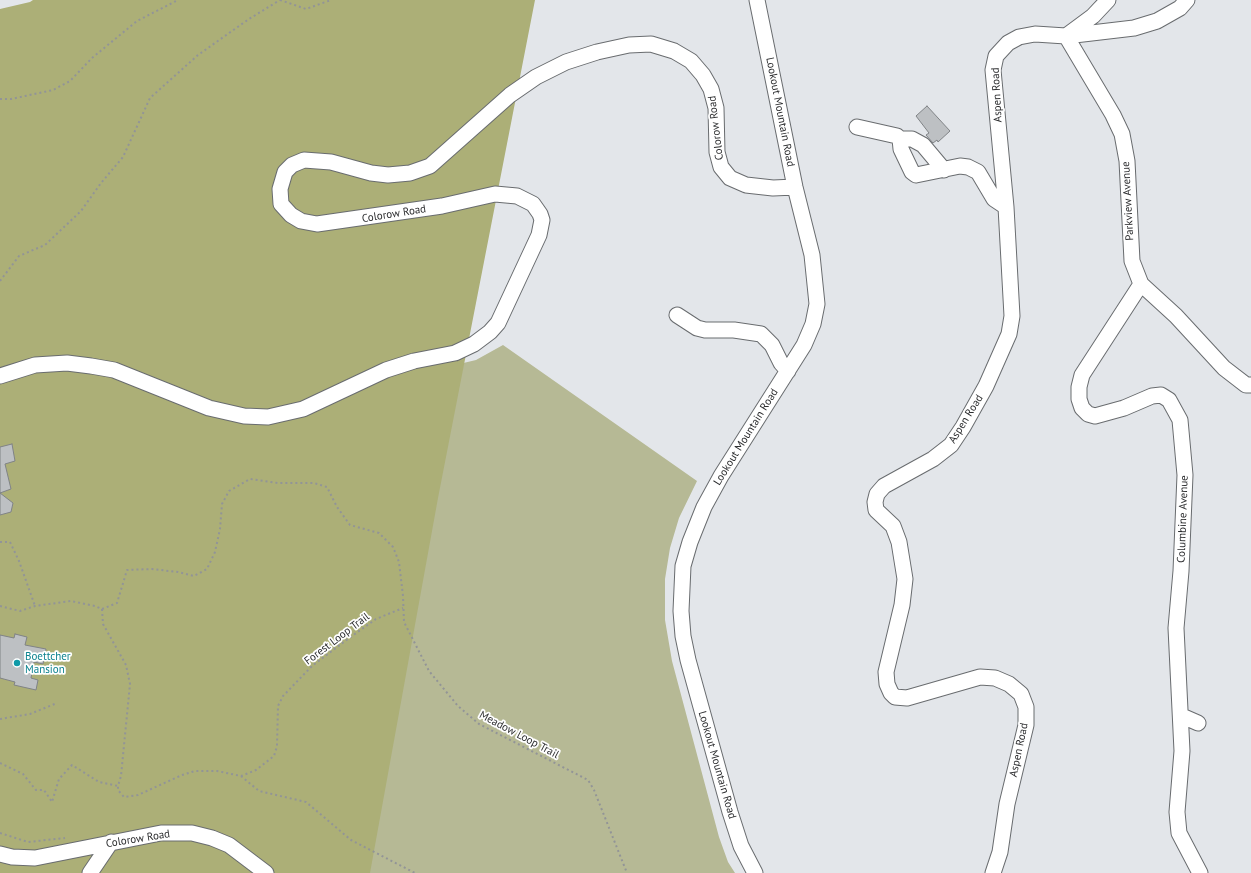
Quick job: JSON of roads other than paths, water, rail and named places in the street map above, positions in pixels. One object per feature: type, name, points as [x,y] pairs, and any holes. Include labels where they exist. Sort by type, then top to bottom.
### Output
[{"type":"street","name":"Lookout Mountain Road","points":[[755,873],[741,846],[730,812],[688,660],[681,617],[683,566],[690,542],[704,507],[721,476],[804,345],[813,324],[817,304],[812,255],[795,187],[757,0]]},
{"type":"street","points":[[1066,36],[1092,16],[1108,0]]},
{"type":"street","name":"Aspen Road","points":[[993,873],[1000,852],[1007,804],[1026,725],[1026,707],[1021,694],[1009,684],[995,678],[980,677],[907,698],[895,697],[891,693],[886,684],[886,672],[902,605],[905,579],[899,542],[893,526],[876,510],[874,502],[877,494],[884,486],[934,459],[951,445],[986,386],[1009,334],[1012,316],[1006,207],[993,70],[996,56],[1008,43],[1019,37],[1035,34],[1066,36],[1134,28],[1157,21],[1180,8],[1187,0]]},
{"type":"street","name":"Parkview Avenue","points":[[1066,36],[1113,115],[1122,134],[1127,161],[1132,261],[1141,284],[1176,316],[1224,368],[1246,385],[1251,385]]},
{"type":"street","name":"Colorow Road","points":[[0,376],[35,365],[67,363],[91,366],[114,370],[209,408],[244,416],[268,417],[303,409],[386,370],[414,361],[455,353],[474,344],[490,332],[498,323],[539,236],[542,220],[533,204],[517,196],[495,194],[442,206],[317,224],[301,221],[291,215],[281,204],[280,189],[284,172],[292,164],[304,160],[331,162],[388,176],[410,173],[430,166],[510,95],[536,77],[566,62],[597,52],[629,45],[651,44],[674,51],[691,61],[703,75],[711,89],[716,108],[717,152],[721,167],[730,178],[746,185],[773,188],[795,187]]},
{"type":"street","points":[[857,127],[897,136],[900,139],[912,138],[923,145],[944,170]]},
{"type":"street","points":[[900,139],[902,149],[912,172],[916,175],[960,166],[968,167],[978,172],[994,199],[1006,207]]},
{"type":"street","name":"Columbine Avenue","points":[[1141,284],[1082,375],[1079,388],[1079,399],[1082,408],[1088,414],[1095,416],[1124,408],[1152,396],[1161,395],[1169,400],[1180,420],[1185,474],[1181,571],[1176,628],[1178,689],[1182,716],[1182,751],[1177,812],[1179,833],[1200,873]]},
{"type":"street","points":[[677,315],[696,328],[705,330],[734,330],[761,334],[772,344],[788,371]]},
{"type":"street","points":[[1182,716],[1198,724]]},
{"type":"street","name":"Colorow Road","points":[[0,854],[12,857],[35,858],[161,833],[192,833],[212,838],[229,846],[266,873]]},
{"type":"street","points":[[90,873],[111,842]]},
{"type":"place","name":"Boettcher Mansion","points":[[17,663]]}]
